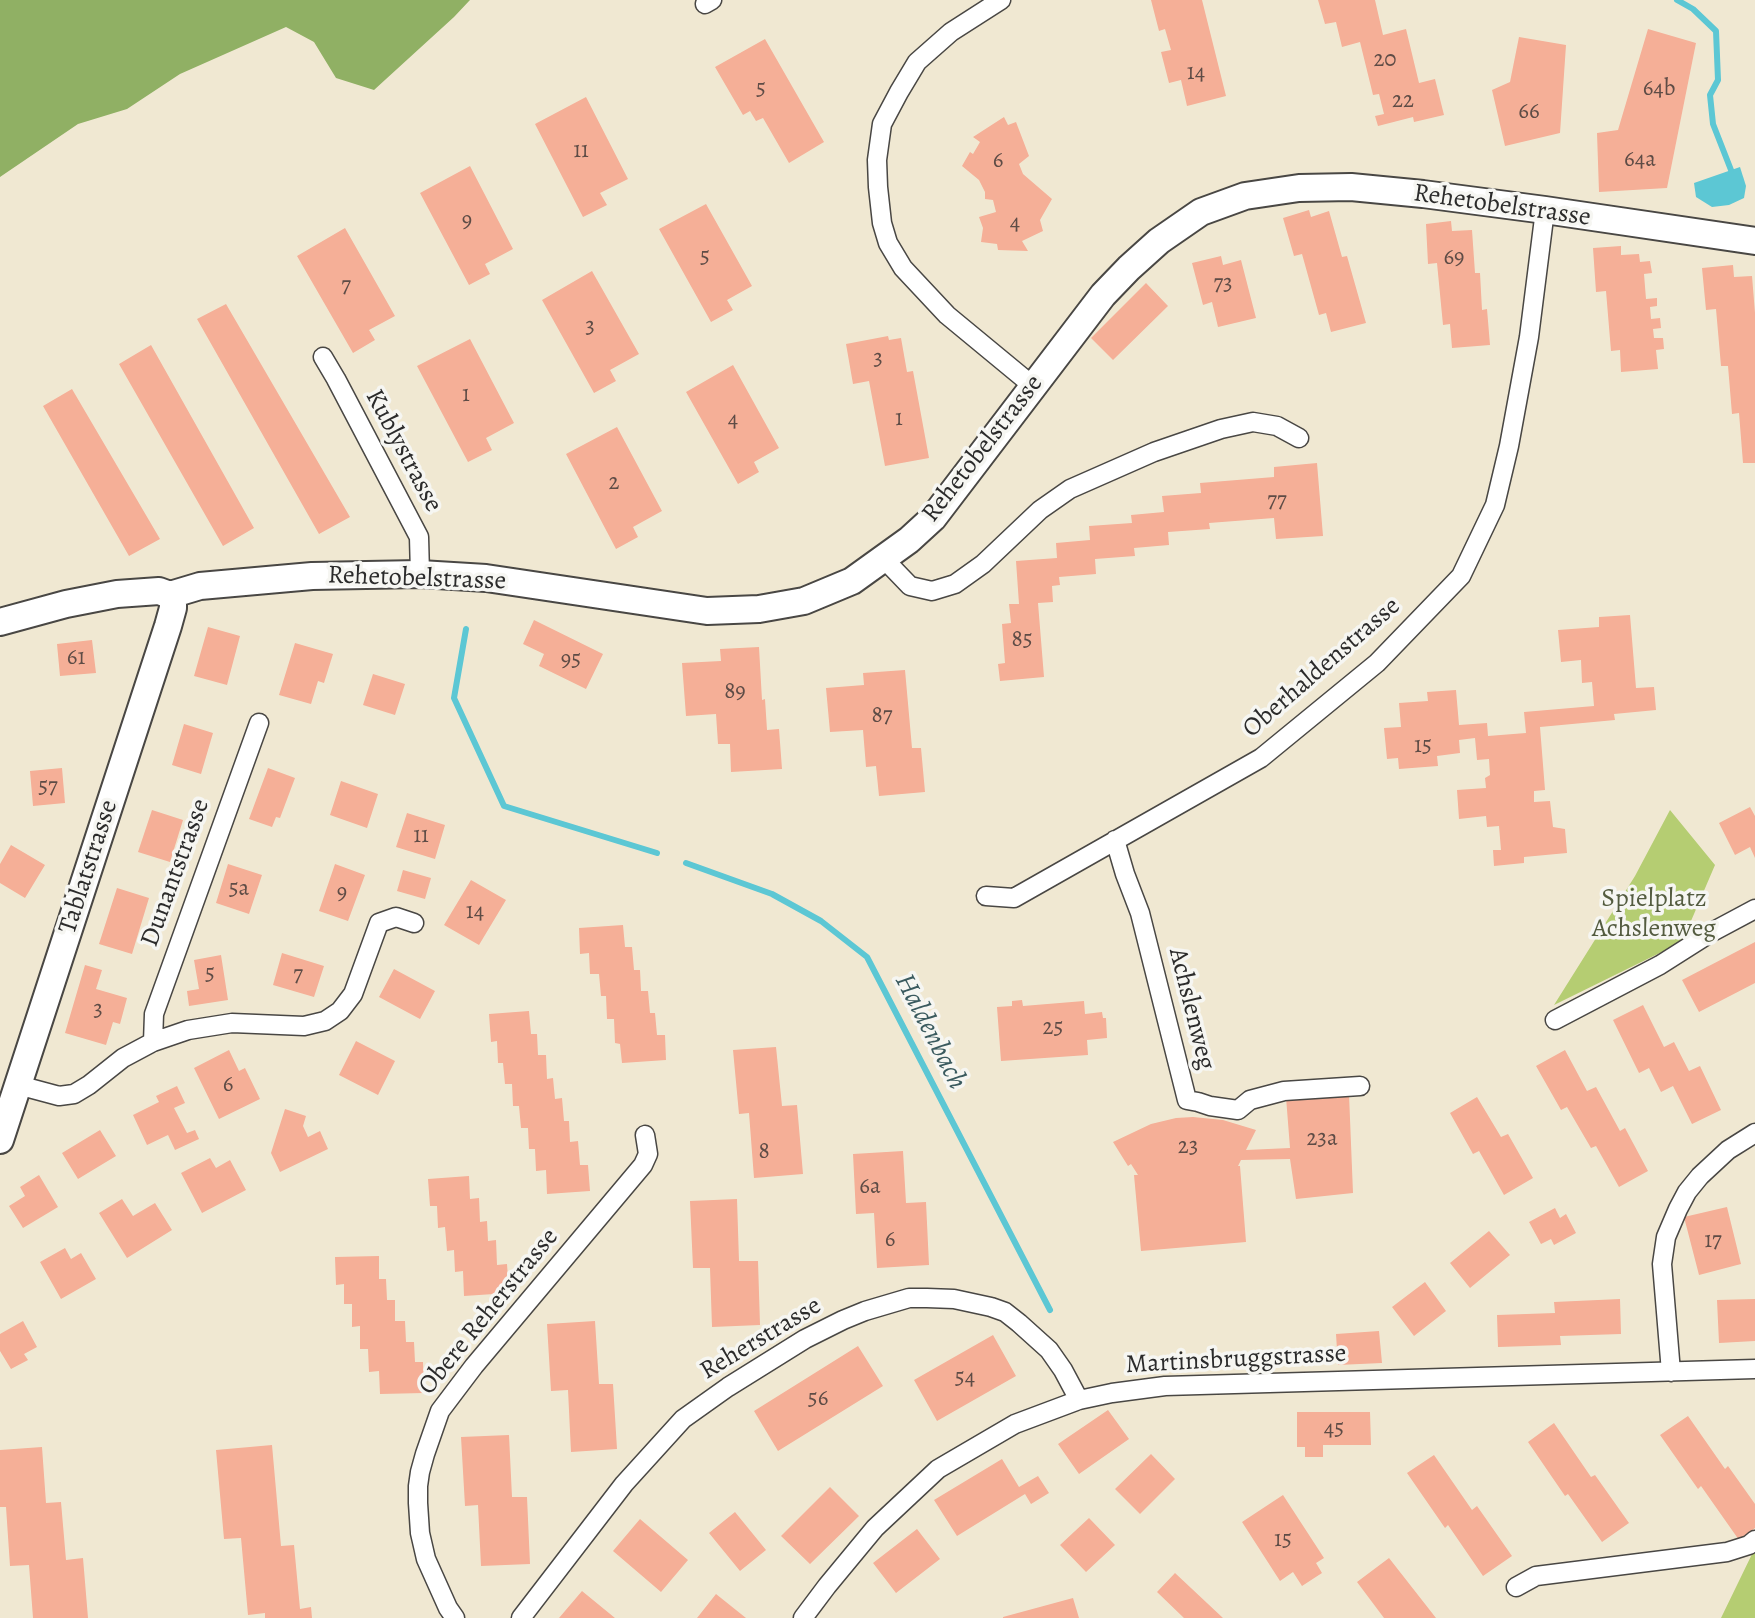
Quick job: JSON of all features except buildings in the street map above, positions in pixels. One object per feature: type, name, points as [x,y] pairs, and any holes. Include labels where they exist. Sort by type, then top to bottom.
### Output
[{"type":"street","points":[[1001,0],[951,32],[917,62],[883,124],[877,160],[877,187],[888,243],[903,268],[947,315],[1033,386]]},
{"type":"street","name":"Rehetobelstrasse","points":[[0,622],[66,604],[117,594],[159,591],[170,594],[200,586],[312,576],[420,574],[486,578],[707,611],[759,610],[804,601],[852,581],[909,540],[933,518],[1104,295],[1129,268],[1158,241],[1200,212],[1245,196],[1299,188],[1349,187],[1545,210],[1755,241]]},
{"type":"street","name":"Oberhaldenstrasse","points":[[986,896],[1014,898],[1261,758],[1377,663],[1461,576],[1495,505],[1506,458],[1529,337],[1545,210]]},
{"type":"street","name":"Kublystrasse","points":[[323,357],[419,537],[420,574]]},
{"type":"street","points":[[884,559],[910,586],[932,591],[955,584],[983,564],[1040,510],[1070,489],[1154,452],[1221,429],[1253,422],[1277,426],[1299,438]]},
{"type":"street","name":"Tablatstrasse","points":[[0,1140],[168,626],[173,608],[170,594]]},
{"type":"street","name":"Dunantstrasse","points":[[153,1042],[154,1014],[164,981],[259,723]]},
{"type":"street","name":"Achslenweg","points":[[1115,840],[1140,913],[1187,1100],[1210,1107],[1238,1110],[1250,1100],[1284,1091],[1360,1086]]},
{"type":"street","points":[[1555,1020],[1660,965],[1755,909]]},
{"type":"street","points":[[18,1085],[59,1096],[74,1094],[123,1058],[153,1042],[188,1030],[232,1023],[304,1026],[325,1021],[340,1011],[353,994],[379,923],[396,917],[414,923]]},
{"type":"street","points":[[1671,1372],[1662,1264],[1666,1237],[1687,1192],[1700,1176],[1728,1150],[1755,1133]]},
{"type":"street","name":"Obere Reherstrasse","points":[[456,1618],[426,1559],[420,1533],[418,1486],[425,1454],[440,1411],[474,1366],[643,1165],[648,1154],[645,1135]]},
{"type":"street","name":"Reherstrasse","points":[[521,1618],[624,1484],[683,1419],[797,1344],[865,1311],[909,1298],[927,1298],[954,1299],[1005,1312],[1049,1350],[1079,1400]]},
{"type":"street","name":"Martinsbruggstrasse","points":[[803,1618],[874,1528],[938,1469],[1015,1424],[1079,1400],[1112,1392],[1165,1386],[1755,1369]]},
{"type":"street","points":[[1516,1587],[1536,1576],[1727,1552],[1749,1545],[1755,1540]]},
{"type":"green space","points":[[0,0],[470,0],[374,90],[336,78],[314,42],[286,27],[180,74],[127,109],[78,124],[0,177]]},
{"type":"green space","name":"Spielplatz Achslenweg","points":[[1670,810],[1715,865],[1682,942],[1554,1005],[1635,876]]},
{"type":"green space","points":[[1754,1550],[1755,1618],[1721,1618]]},
{"type":"water","points":[[1740,167],[1746,186],[1744,198],[1729,205],[1712,207],[1696,197],[1694,183]]},
{"type":"waterway","points":[[1677,0],[1693,9],[1716,31],[1718,80],[1710,95],[1713,124],[1731,170]]},
{"type":"waterway","name":"Haldenbach","points":[[466,629],[454,698],[504,806],[657,853]]},
{"type":"waterway","name":"Haldenbach","points":[[686,863],[772,894],[821,921],[867,957],[1050,1310]]}]
